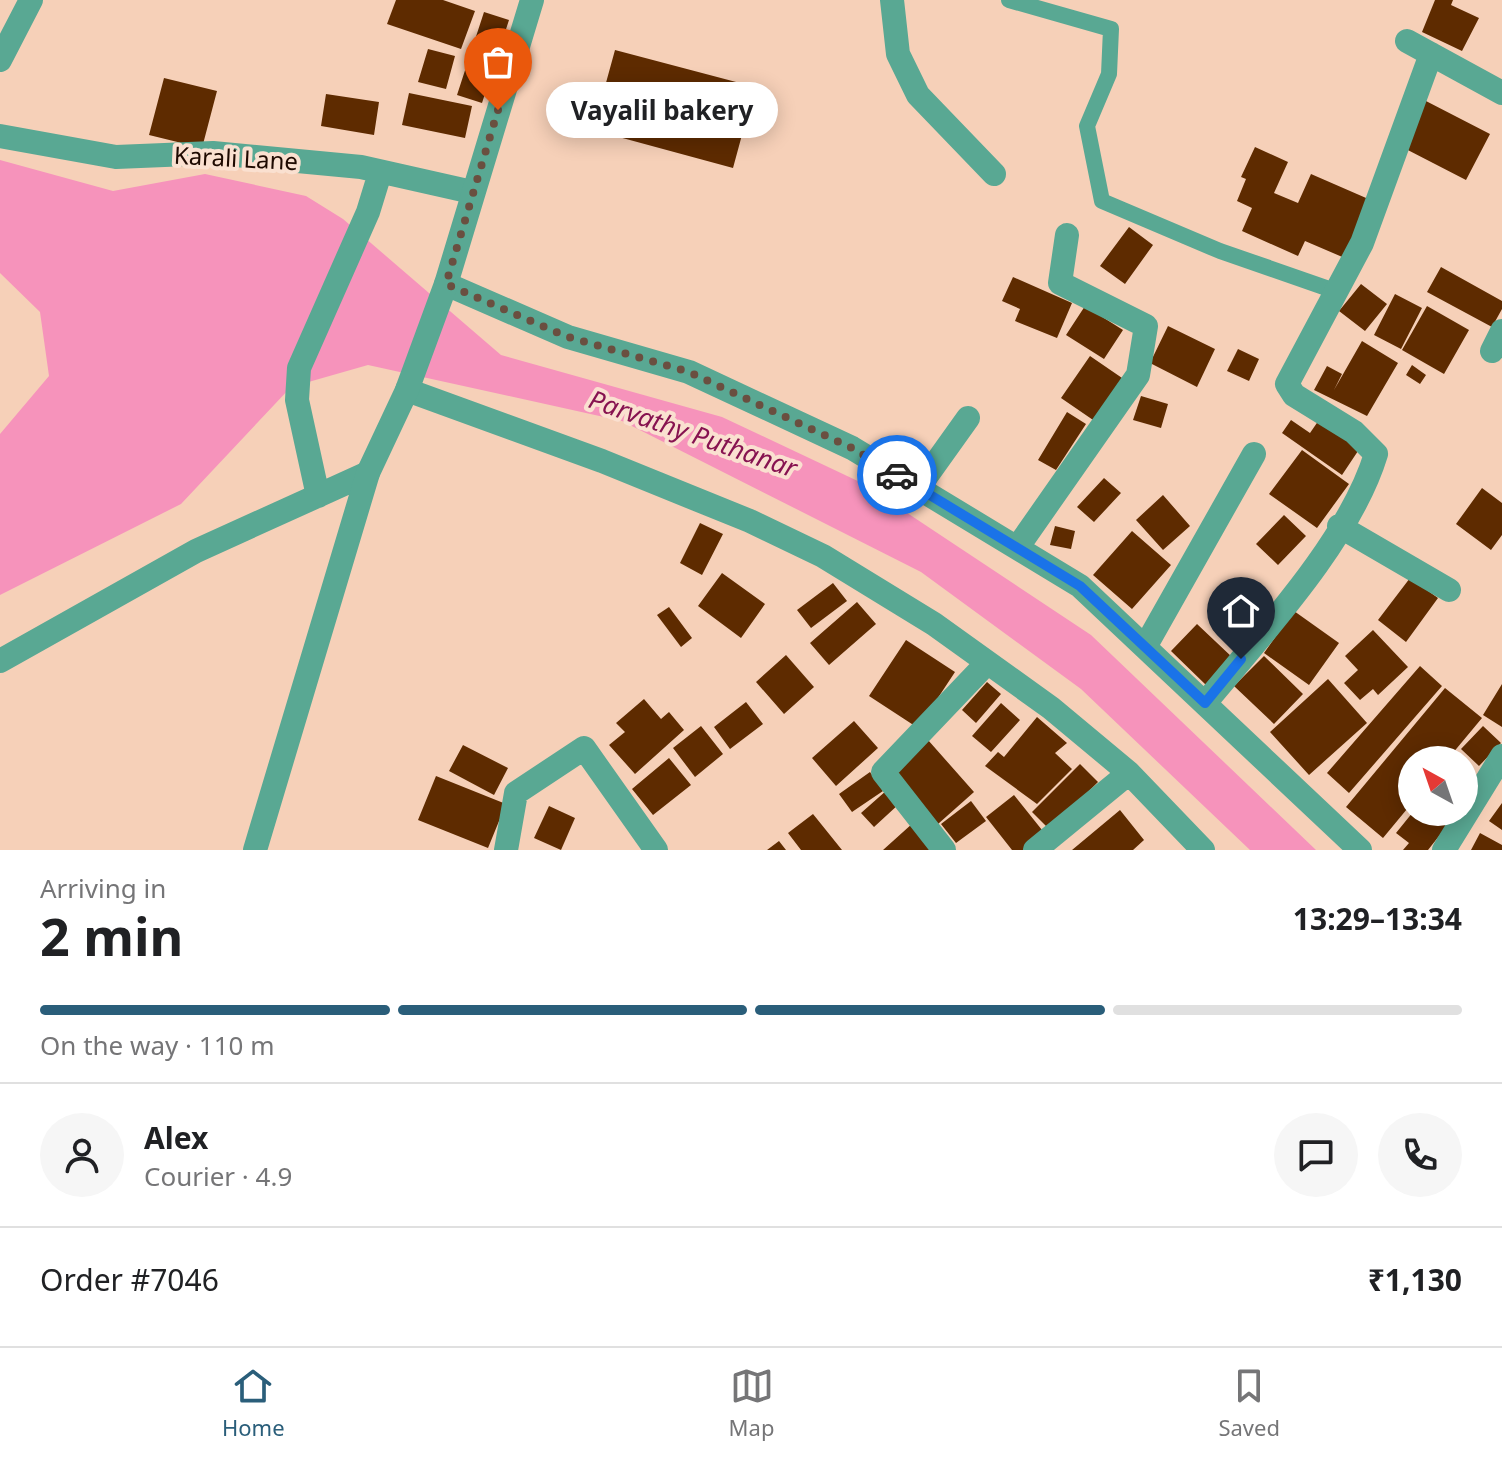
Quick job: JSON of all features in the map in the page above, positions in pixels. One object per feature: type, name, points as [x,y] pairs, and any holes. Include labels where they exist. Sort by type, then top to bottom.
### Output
[{"type":"street","points":[[0,60],[31,0]]},
{"type":"street","points":[[255,850],[368,473],[409,386],[444,289],[532,0]]},
{"type":"street","points":[[892,0],[898,54],[918,95],[994,174]]},
{"type":"street","points":[[1407,41],[1502,93]]},
{"type":"street","points":[[1205,703],[1296,594],[1367,485],[1376,454],[1354,432],[1294,395],[1287,384],[1362,243],[1431,54]]},
{"type":"street","name":"Karali Lane","points":[[0,136],[116,157],[213,153],[361,167],[472,192]]},
{"type":"street","points":[[318,496],[297,400],[299,368],[368,212],[380,173]]},
{"type":"street","points":[[1017,548],[1138,375],[1146,326],[1060,283],[1067,235]]},
{"type":"street","points":[[444,289],[568,337],[689,372],[852,448],[1080,586],[1360,850]]},
{"type":"street","points":[[409,386],[750,521],[823,556],[934,624],[1051,708],[1129,773],[1203,850]]},
{"type":"street","points":[[918,488],[968,418]]},
{"type":"street","points":[[1145,647],[1254,454]]},
{"type":"street","points":[[0,661],[196,551],[368,473]]},
{"type":"street","points":[[1339,526],[1449,590]]},
{"type":"street","points":[[944,850],[883,772],[987,663]]},
{"type":"street","points":[[506,850],[516,793],[584,748],[656,850]]},
{"type":"street","points":[[1444,850],[1502,756]]},
{"type":"street","points":[[1035,850],[1129,773]]},
{"type":"lane","points":[[1009,0],[1111,29],[1109,74],[1087,126],[1102,201],[1220,251],[1335,291]]},
{"type":"water","name":"Parvathy Puthanar","points":[[0,160],[113,191],[205,174],[306,196],[343,219],[501,355],[722,417],[862,483],[1091,635],[1316,850],[1250,850],[1081,689],[921,572],[622,421],[368,365],[291,387],[181,504],[0,595],[0,434],[49,376],[40,312],[0,273]]},
{"type":"building","points":[[396,0],[443,0],[475,11],[461,49],[387,24]]},
{"type":"building","points":[[1435,0],[1453,0],[1451,5],[1479,18],[1462,51],[1422,32]]},
{"type":"building","points":[[484,12],[509,20],[482,103],[457,95]]},
{"type":"building","points":[[428,49],[455,56],[446,89],[418,82]]},
{"type":"building","points":[[615,50],[755,87],[733,168],[593,130]]},
{"type":"building","points":[[164,78],[217,91],[202,148],[149,135]]},
{"type":"building","points":[[409,93],[472,106],[465,138],[402,125]]},
{"type":"building","points":[[326,94],[379,102],[374,135],[321,126]]},
{"type":"building","points":[[1424,100],[1490,134],[1466,180],[1400,146]]},
{"type":"building","points":[[1255,147],[1288,162],[1274,193],[1298,203],[1311,174],[1373,201],[1347,259],[1305,241],[1298,256],[1242,231],[1252,208],[1237,201],[1246,179],[1241,177]]},
{"type":"building","points":[[1129,227],[1153,245],[1125,284],[1100,266]]},
{"type":"building","points":[[1441,267],[1502,301],[1502,309],[1492,327],[1427,292]]},
{"type":"building","points":[[1013,277],[1072,303],[1057,338],[1015,321],[1020,309],[1002,301]]},
{"type":"building","points":[[1361,284],[1387,304],[1365,331],[1339,311]]},
{"type":"building","points":[[1395,294],[1422,308],[1401,349],[1374,335]]},
{"type":"building","points":[[1085,306],[1123,330],[1104,359],[1066,335]]},
{"type":"building","points":[[1427,306],[1469,330],[1444,374],[1402,350]]},
{"type":"building","points":[[1168,326],[1215,349],[1197,387],[1150,363]]},
{"type":"building","points":[[1362,341],[1398,363],[1367,416],[1314,390],[1327,366],[1342,374],[1334,390]]},
{"type":"building","points":[[1238,349],[1259,359],[1249,381],[1227,371]]},
{"type":"building","points":[[1090,356],[1125,380],[1096,422],[1061,398]]},
{"type":"building","points":[[1412,365],[1426,375],[1420,384],[1406,375]]},
{"type":"building","points":[[1141,396],[1168,404],[1161,428],[1133,420]]},
{"type":"building","points":[[1067,412],[1086,424],[1056,470],[1038,460]]},
{"type":"building","points":[[1321,417],[1362,445],[1342,475],[1282,433],[1291,420],[1310,433]]},
{"type":"building","points":[[1302,450],[1349,484],[1317,528],[1269,494]]},
{"type":"building","points":[[1104,478],[1121,493],[1094,522],[1077,507]]},
{"type":"building","points":[[1482,488],[1502,503],[1502,535],[1491,550],[1456,524]]},
{"type":"building","points":[[1163,495],[1190,526],[1163,550],[1136,520]]},
{"type":"building","points":[[1284,515],[1306,536],[1278,565],[1256,544]]},
{"type":"building","points":[[700,523],[723,534],[702,575],[680,563]]},
{"type":"building","points":[[1055,526],[1075,531],[1071,549],[1050,545]]},
{"type":"building","points":[[1132,531],[1171,565],[1132,609],[1093,575]]},
{"type":"building","points":[[722,573],[765,604],[741,638],[698,606]]},
{"type":"building","points":[[1410,578],[1438,598],[1406,642],[1378,620]]},
{"type":"building","points":[[1236,580],[1260,603],[1233,632],[1208,610]]},
{"type":"building","points":[[833,583],[847,601],[811,628],[797,610]]},
{"type":"building","points":[[857,602],[876,624],[829,665],[810,643]]},
{"type":"building","points":[[669,607],[692,638],[681,647],[657,615]]},
{"type":"building","points":[[1294,611],[1339,643],[1309,685],[1264,653]]},
{"type":"building","points":[[1197,624],[1233,658],[1206,685],[1171,651]]},
{"type":"building","points":[[1373,630],[1408,667],[1378,695],[1373,689],[1360,700],[1344,683],[1358,670],[1345,656]]},
{"type":"building","points":[[906,640],[955,672],[918,728],[869,696]]},
{"type":"building","points":[[786,655],[814,687],[784,714],[756,682]]},
{"type":"building","points":[[1264,656],[1303,694],[1274,724],[1234,686]]},
{"type":"building","points":[[1420,666],[1442,686],[1349,793],[1327,773]]},
{"type":"building","points":[[1328,679],[1367,723],[1309,775],[1270,732]]},
{"type":"building","points":[[987,682],[1001,694],[976,723],[962,710]]},
{"type":"building","points":[[1502,684],[1502,727],[1483,715]]},
{"type":"building","points":[[1445,688],[1482,718],[1459,746],[1398,746],[1398,820],[1383,838],[1346,807]]},
{"type":"building","points":[[644,699],[661,719],[669,712],[684,730],[635,774],[609,745],[625,732],[616,723]]},
{"type":"building","points":[[746,702],[763,724],[730,749],[714,727]]},
{"type":"building","points":[[1001,703],[1020,720],[991,752],[972,736]]},
{"type":"building","points":[[1037,717],[1067,743],[1055,753],[1072,769],[1037,804],[985,766],[998,752],[1004,757]]},
{"type":"building","points":[[854,721],[878,748],[836,786],[812,758]]},
{"type":"building","points":[[701,726],[723,754],[695,777],[673,748]]},
{"type":"building","points":[[1483,726],[1501,743],[1479,766],[1478,746],[1464,746]]},
{"type":"building","points":[[928,740],[974,792],[938,824],[892,772]]},
{"type":"building","points":[[463,745],[508,768],[494,795],[449,771]]},
{"type":"building","points":[[669,758],[691,785],[653,815],[632,789]]},
{"type":"building","points":[[1080,764],[1098,782],[1050,830],[1032,812]]},
{"type":"building","points":[[870,772],[883,791],[852,812],[839,794]]},
{"type":"building","points":[[436,776],[506,804],[488,848],[418,820]]},
{"type":"building","points":[[887,790],[899,804],[874,827],[861,813]]},
{"type":"building","points":[[1014,795],[1046,835],[1027,850],[1012,850],[986,817]]},
{"type":"building","points":[[971,801],[986,821],[956,843],[941,824]]},
{"type":"building","points":[[1502,803],[1502,830],[1489,821]]},
{"type":"building","points":[[549,806],[575,818],[561,850],[534,838]]},
{"type":"building","points":[[1120,810],[1144,840],[1133,850],[1072,850]]},
{"type":"building","points":[[813,814],[842,850],[801,850],[788,833]]},
{"type":"building","points":[[913,823],[938,850],[883,850]]},
{"type":"building","points":[[1402,826],[1447,826],[1428,850],[1403,850],[1409,843],[1396,833]]},
{"type":"building","points":[[1480,833],[1502,845],[1502,850],[1471,850]]},
{"type":"building","points":[[779,841],[786,850],[767,850]]},
{"type":"way so far","points":[[498,110],[446,284],[568,337],[689,372],[852,448],[897,475]]},
{"type":"place","name":"Vayalil bakery","points":[[498,110]]},
{"type":"route","points":[[897,475],[1080,586],[1205,703],[1241,659]]}]
